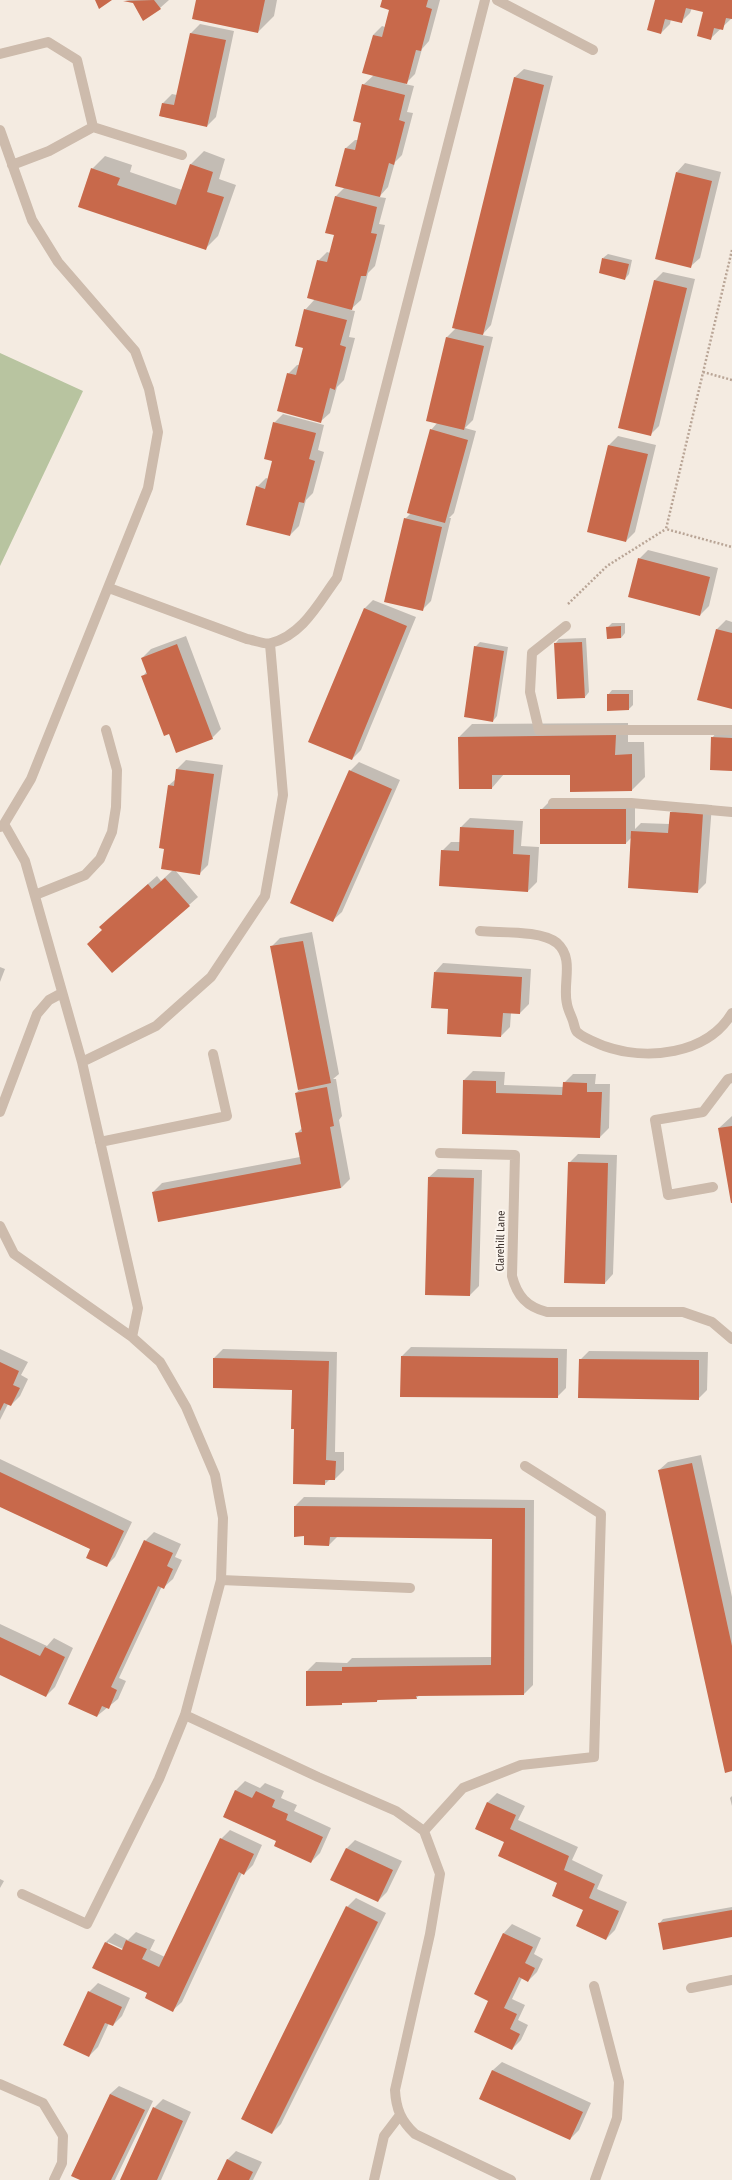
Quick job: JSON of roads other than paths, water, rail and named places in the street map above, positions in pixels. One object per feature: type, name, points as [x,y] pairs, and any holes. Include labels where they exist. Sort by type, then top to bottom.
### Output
[{"type":"street","points":[[109,588],[247,639],[270,644],[304,624],[337,578],[485,0]]},
{"type":"street","points":[[498,0],[593,50]]},
{"type":"street","points":[[0,54],[48,42],[77,60],[93,127]]},
{"type":"street","points":[[12,165],[50,151],[93,127],[182,155]]},
{"type":"street","points":[[0,130],[32,220],[58,262],[135,351],[149,389],[158,432],[148,488],[109,588],[31,780],[2,826],[25,861],[82,1062],[138,1308],[132,1337]]},
{"type":"street","points":[[566,626],[532,653],[530,692],[539,730],[732,730]]},
{"type":"street","points":[[82,1062],[156,1026],[211,977],[265,896],[282,795],[270,644]]},
{"type":"street","points":[[35,895],[85,875],[100,859],[106,846],[112,832],[116,807],[117,770],[106,730]]},
{"type":"street","points":[[553,803],[631,803],[732,812]]},
{"type":"street","points":[[480,932],[543,936],[558,945],[567,960],[566,1003],[578,1032],[597,1044],[619,1051],[641,1055],[660,1054],[679,1050],[697,1043],[713,1033],[728,1021],[732,1013]]},
{"type":"street","points":[[0,1112],[37,1014],[49,1000],[62,992]]},
{"type":"street","points":[[100,1142],[227,1116],[213,1054]]},
{"type":"street","points":[[713,1187],[668,1195],[655,1120],[703,1112],[728,1079],[732,1078]]},
{"type":"street","name":"Clarehill Lane","points":[[440,1153],[516,1156],[512,1276],[519,1295],[536,1309],[547,1312],[683,1312],[712,1322],[732,1339]]},
{"type":"street","points":[[0,1226],[14,1254],[132,1337],[160,1362],[186,1407],[215,1475],[223,1518],[221,1580],[185,1715],[158,1778],[87,1924],[22,1894]]},
{"type":"street","points":[[424,1831],[463,1788],[521,1765],[594,1757],[601,1514],[525,1466]]},
{"type":"street","points":[[221,1580],[410,1588]]},
{"type":"street","points":[[185,1715],[318,1777],[396,1811],[424,1831],[440,1874],[430,1934],[395,2090],[396,2103],[406,2126],[415,2134],[496,2177],[511,2180]]},
{"type":"street","points":[[691,1988],[732,1980]]},
{"type":"street","points":[[594,1986],[619,2082],[617,2118],[595,2180]]},
{"type":"street","points":[[0,2084],[43,2103],[63,2136],[62,2163],[54,2180]]},
{"type":"street","points":[[374,2180],[384,2136],[400,2115]]}]
